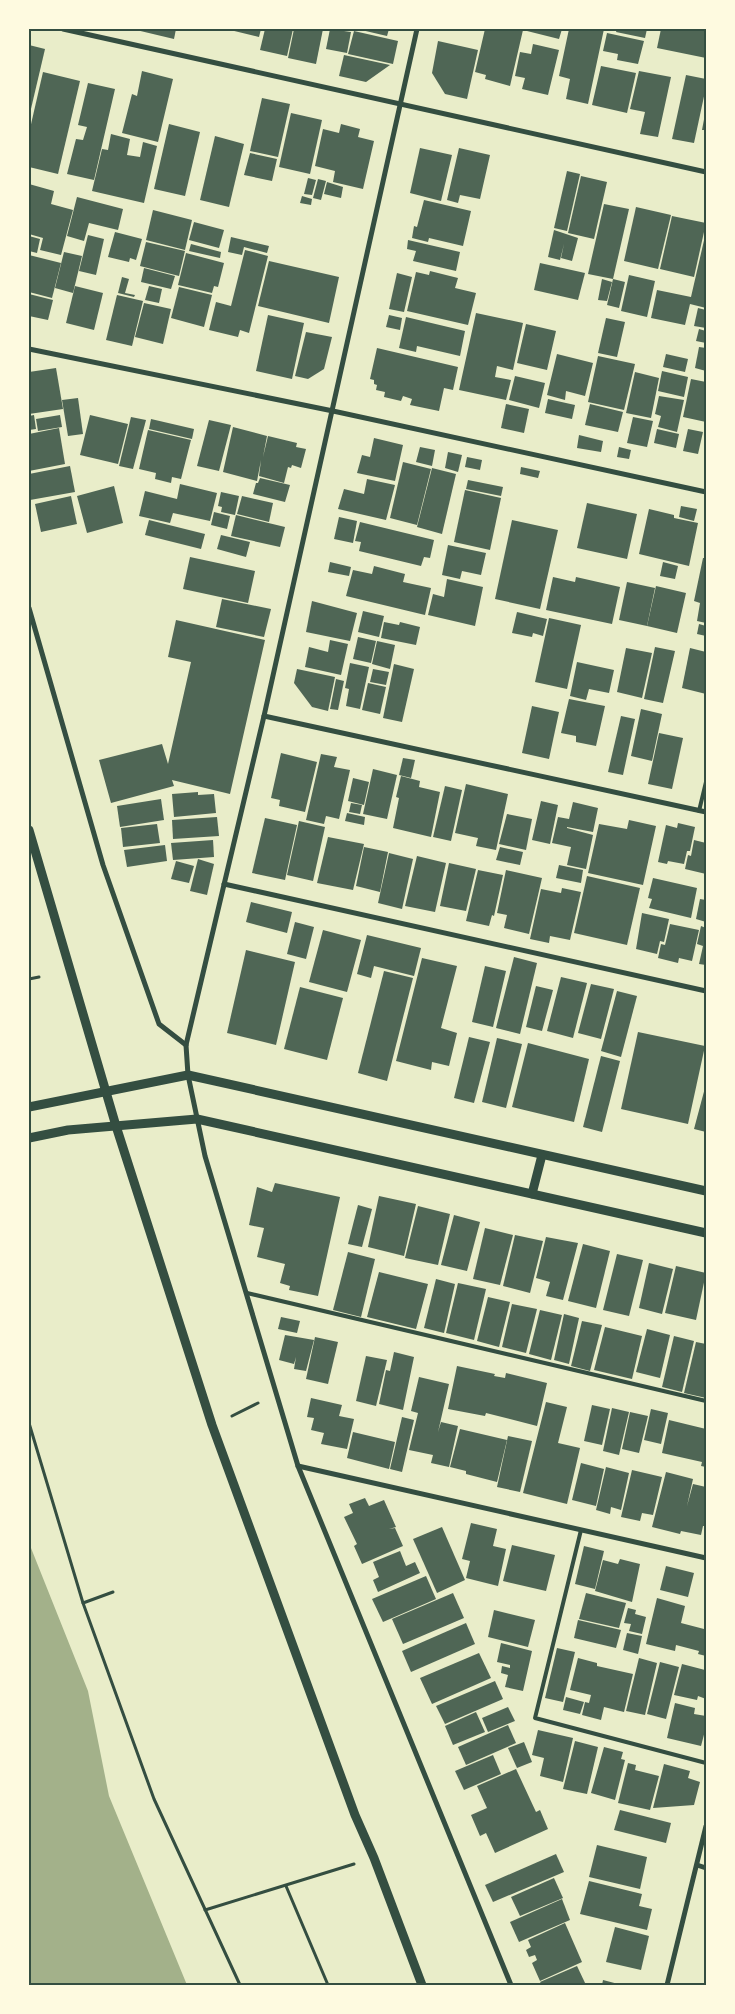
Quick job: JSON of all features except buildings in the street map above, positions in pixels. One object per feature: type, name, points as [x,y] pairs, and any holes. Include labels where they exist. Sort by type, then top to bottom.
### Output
[{"type":"street","points":[[63,29],[706,172]]},
{"type":"street","points":[[417,29],[264,716],[186,1045],[188,1075],[205,1156],[298,1466],[511,1985]]},
{"type":"street","points":[[29,349],[333,411],[706,492]]},
{"type":"street","points":[[29,608],[103,865],[159,1024],[186,1045]]},
{"type":"street","points":[[264,716],[706,812]]},
{"type":"street","points":[[29,830],[116,1126],[212,1426],[355,1815],[374,1858],[422,1985]]},
{"type":"street","points":[[224,884],[706,990]]},
{"type":"street","points":[[29,1107],[188,1075],[706,1191]]},
{"type":"street","points":[[29,1138],[62,1131],[197,1119],[706,1233]]},
{"type":"street","points":[[532,1194],[542,1154]]},
{"type":"street","points":[[298,1466],[706,1558]]},
{"type":"street","points":[[667,1985],[706,1826]]},
{"type":"street","points":[[696,1865],[706,1868]]},
{"type":"lane","points":[[699,811],[706,782]]},
{"type":"lane","points":[[247,1293],[706,1401]]},
{"type":"lane","points":[[582,1530],[535,1718],[706,1763]]},
{"type":"path","points":[[29,979],[39,977]]},
{"type":"path","points":[[212,1426],[276,1394]]},
{"type":"path","points":[[29,1423],[83,1603],[154,1799],[240,1985]]},
{"type":"path","points":[[83,1603],[113,1592]]},
{"type":"path","points":[[205,1910],[334,1871]]},
{"type":"path","points":[[286,1886],[328,1985]]},
{"type":"shaded area","points":[[29,1543],[88,1691],[109,1796],[187,1985],[29,1985]]}]
